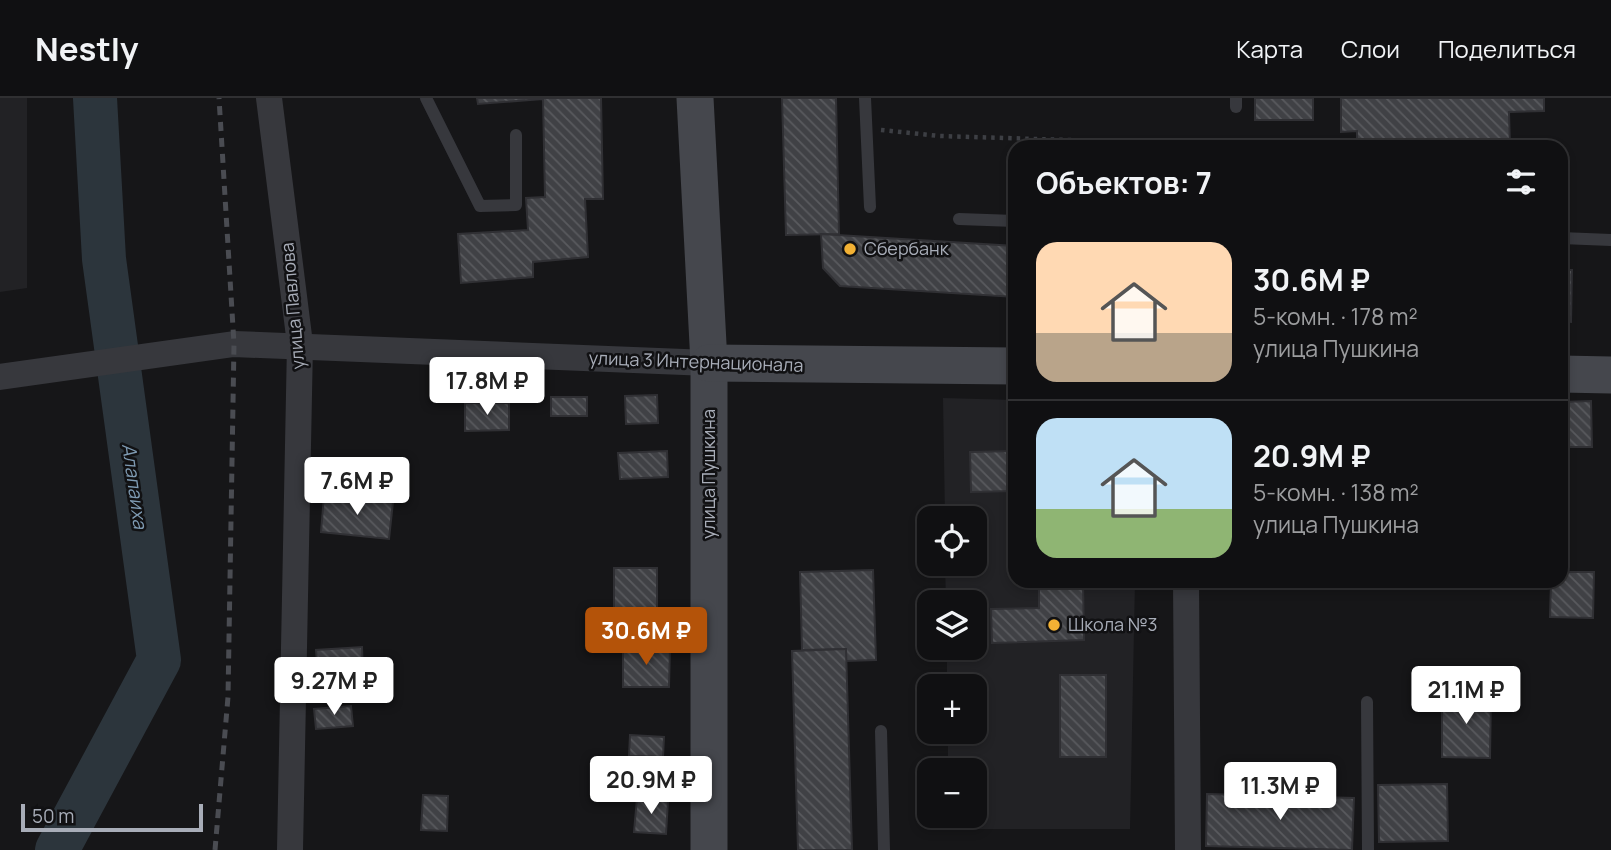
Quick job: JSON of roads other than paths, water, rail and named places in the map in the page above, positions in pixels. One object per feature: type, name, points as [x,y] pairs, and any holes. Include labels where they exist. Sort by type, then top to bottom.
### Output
[{"type":"street","name":"улица Павлова","points":[[269,98],[300,344],[290,850]]},
{"type":"street","name":"улица Пушкина","points":[[695,98],[709,363],[709,850]]},
{"type":"street","name":"улица 3 Интернационала","points":[[0,377],[234,344],[300,344],[709,363],[1008,366]]},
{"type":"street","points":[[1568,374],[1611,375]]},
{"type":"street","points":[[1186,588],[1188,850]]},
{"type":"lane","points":[[426,98],[480,206],[516,205],[516,135]]},
{"type":"lane","points":[[865,98],[870,207]]},
{"type":"lane","points":[[959,219],[1008,221]]},
{"type":"lane","points":[[1568,238],[1611,240]]},
{"type":"lane","points":[[1367,702],[1368,850]]},
{"type":"lane","points":[[881,731],[884,850]]},
{"type":"waterway","name":"Алапаиха","points":[[57,850],[159,660],[104,259],[95,98]]},
{"type":"railway","points":[[215,850],[228,697],[234,344],[219,98]]},
{"type":"place","name":"Сбербанк","points":[[850,249]]},
{"type":"place","name":"Школа №3","points":[[1054,625]]}]
